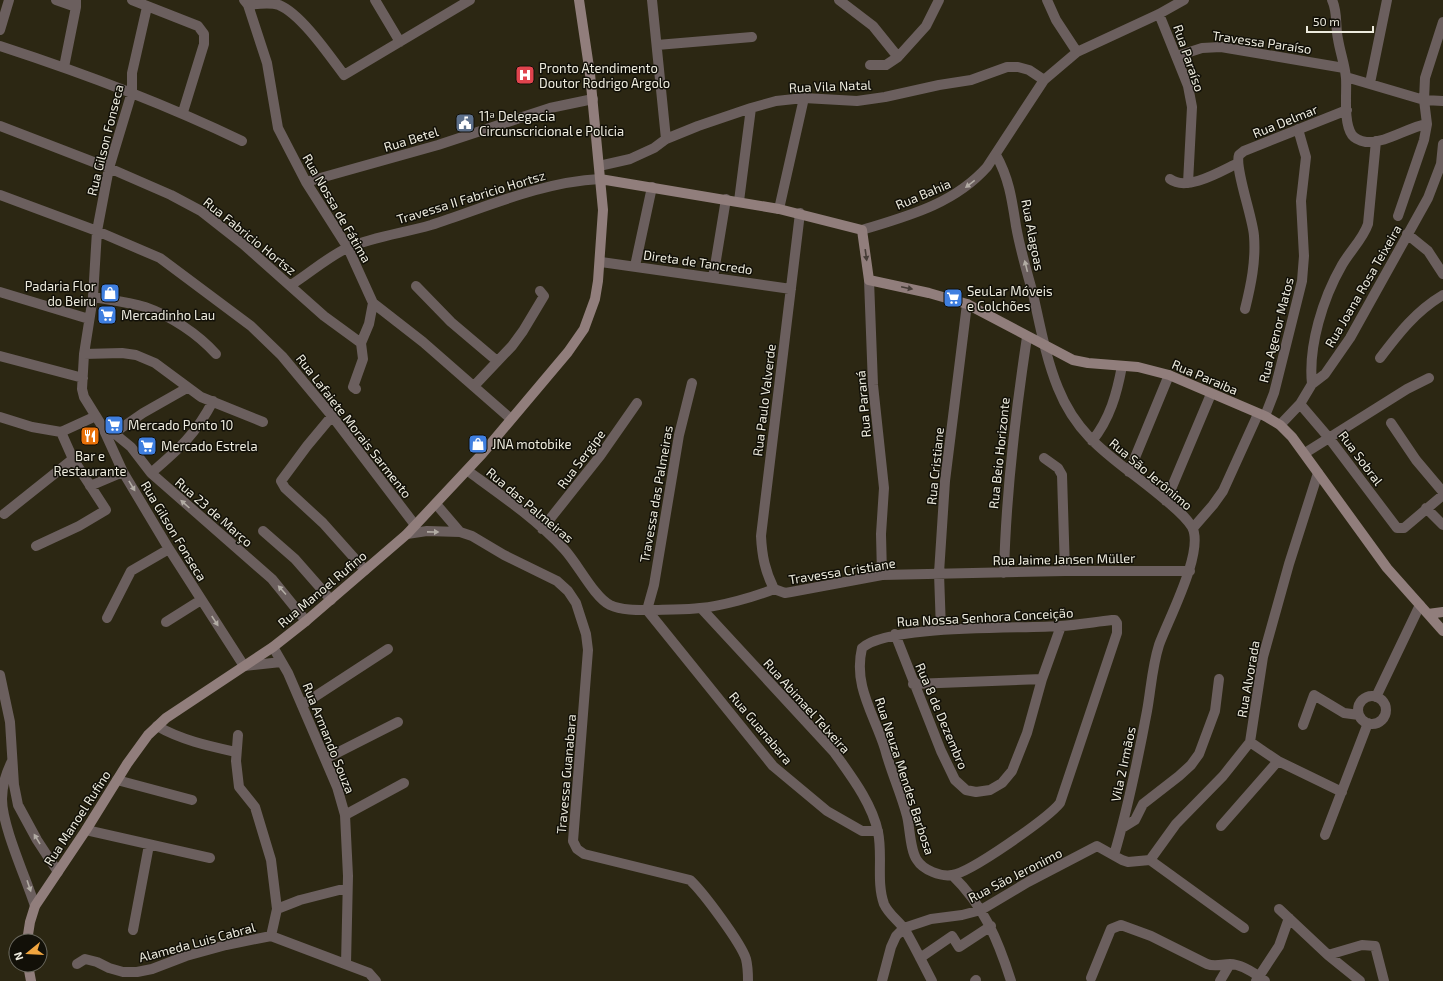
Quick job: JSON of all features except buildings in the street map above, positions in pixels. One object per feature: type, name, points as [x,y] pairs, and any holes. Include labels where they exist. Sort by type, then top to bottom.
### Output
[{"type":"main road","name":"Rua Manoel Rufino","points":[[28,933],[30,922],[36,906],[86,830],[133,754],[157,726],[180,708],[273,647],[331,600],[407,534],[468,470],[568,352],[584,329],[595,299],[601,262],[604,210],[598,166],[587,44],[579,0]]},
{"type":"main road","points":[[600,179],[739,201],[800,213],[862,230]]},
{"type":"main road","name":"Rua Paraná","points":[[862,230],[869,280]]},
{"type":"main road","name":"Rua Paraiba","points":[[869,280],[929,293],[967,304],[1073,360],[1088,363],[1138,367],[1169,375],[1262,415],[1280,425],[1305,454],[1387,568],[1443,631]]},
{"type":"main road","points":[[1428,614],[1443,612]]},
{"type":"street","points":[[0,30],[9,0]]},
{"type":"street","points":[[56,0],[76,4],[64,67]]},
{"type":"street","points":[[132,0],[146,4],[198,26],[204,34],[204,44],[183,112]]},
{"type":"street","points":[[375,0],[400,42]]},
{"type":"street","points":[[246,2],[270,3],[285,8],[311,33],[344,75],[470,0]]},
{"type":"street","points":[[652,0],[666,139]]},
{"type":"street","points":[[839,0],[873,26],[898,57]]},
{"type":"street","points":[[870,65],[886,65],[898,57],[926,26],[939,0]]},
{"type":"street","points":[[1047,0],[1056,20],[1077,52]]},
{"type":"street","name":"Rua Bahia","points":[[862,230],[946,201],[976,180],[996,155],[1044,80],[1077,52],[1159,14],[1184,0]]},
{"type":"street","points":[[1332,0],[1335,10],[1337,38],[1345,72],[1347,110],[1352,135],[1357,140],[1364,142],[1376,141],[1413,127],[1426,124]]},
{"type":"street","points":[[1370,83],[1387,0]]},
{"type":"street","name":"Rua Nossa de Fátima","points":[[246,2],[267,63],[278,128],[306,182],[348,248],[373,303],[424,342],[511,419]]},
{"type":"street","name":"Rua Gilson Fonseca","points":[[146,4],[132,73],[132,92],[110,168],[97,231],[94,296],[84,354],[82,393],[102,426],[123,472],[201,600],[244,666]]},
{"type":"street","name":"Rua Paraíso","points":[[1159,14],[1188,86],[1192,106],[1188,183]]},
{"type":"street","points":[[1398,216],[1422,151],[1426,124],[1424,100],[1425,78],[1443,22]]},
{"type":"street","points":[[657,45],[752,37]]},
{"type":"street","points":[[0,46],[64,67],[132,92],[183,112],[242,140]]},
{"type":"street","name":"Travessa Paraíso","points":[[1177,56],[1202,48],[1221,47],[1345,72],[1370,83],[1424,100],[1443,101]]},
{"type":"street","name":"Rua Vila Natal","points":[[598,166],[618,162],[643,154],[666,139],[719,118],[776,102],[804,98],[857,101],[885,97],[939,85],[971,80],[1007,67],[1018,67],[1029,70],[1044,80]]},
{"type":"street","points":[[779,209],[804,98]]},
{"type":"street","name":"Rua Betel","points":[[306,182],[424,149],[550,108],[593,99]]},
{"type":"street","points":[[739,201],[751,108]]},
{"type":"street","name":"Rua Delmar","points":[[1170,179],[1176,184],[1188,183],[1206,178],[1238,162],[1239,155],[1244,151],[1347,110]]},
{"type":"street","name":"Rua Fabricio Hortsz","points":[[0,126],[110,168],[172,195],[201,211],[291,285],[324,316],[361,343]]},
{"type":"street","name":"Rua Agenor Matos","points":[[1193,528],[1213,506],[1222,491],[1274,393],[1302,281],[1304,256],[1301,201],[1306,157],[1298,129]]},
{"type":"street","points":[[1312,384],[1312,357],[1320,319],[1342,266],[1364,235],[1368,224],[1376,141]]},
{"type":"street","name":"Rua Joana Rosa Teixeira","points":[[1280,425],[1300,404],[1312,384],[1325,374],[1350,338],[1428,198],[1435,183],[1443,144]]},
{"type":"street","name":"Rua Alagoas","points":[[996,155],[1009,182],[1016,226],[1045,345]]},
{"type":"street","points":[[1238,162],[1250,210],[1254,235],[1254,261],[1246,309]]},
{"type":"street","name":"Travessa II Fabricio Hortsz","points":[[291,285],[348,248],[371,239],[431,225],[548,186],[573,181],[600,179]]},
{"type":"street","points":[[635,266],[652,187]]},
{"type":"street","name":"Rua Lafaiete Morais Sarmento","points":[[0,195],[97,231],[160,258],[251,326],[282,356],[332,416],[415,525]]},
{"type":"street","points":[[713,278],[726,199]]},
{"type":"street","name":"Rua Paulo Valverde","points":[[774,589],[766,574],[762,557],[761,536],[800,213]]},
{"type":"street","points":[[1407,234],[1428,251],[1443,274]]},
{"type":"street","name":"Direta de Tancredo","points":[[601,262],[791,289]]},
{"type":"street","name":"Rua Paraná","points":[[869,280],[873,385],[883,480],[882,575]]},
{"type":"street","points":[[416,286],[451,322],[497,361]]},
{"type":"street","points":[[474,386],[523,331],[544,296],[540,291]]},
{"type":"street","points":[[0,292],[89,319]]},
{"type":"street","points":[[1380,358],[1407,323],[1431,302],[1443,295]]},
{"type":"street","points":[[94,296],[137,305],[155,311],[200,338],[216,354]]},
{"type":"street","points":[[356,390],[353,387],[364,356],[361,343],[369,324],[373,303]]},
{"type":"street","name":"Rua Cristiane","points":[[941,630],[939,573],[945,481],[967,304]]},
{"type":"street","name":"Rua Beio Horizonte","points":[[1004,573],[1010,459],[1027,337]]},
{"type":"street","name":"Rua São Jerônimo","points":[[1045,345],[1057,387],[1078,427],[1092,441],[1129,472],[1182,514],[1193,528],[1194,550],[1190,571],[1159,646],[1152,676]]},
{"type":"street","points":[[84,354],[122,353],[136,355],[156,363],[187,388],[207,400],[263,422]]},
{"type":"street","points":[[0,356],[82,378]]},
{"type":"street","points":[[1092,441],[1103,427],[1108,416],[1119,384],[1122,366]]},
{"type":"street","points":[[1129,472],[1169,375]]},
{"type":"street","points":[[1305,454],[1407,389],[1429,378]]},
{"type":"street","name":"Travessa das Palmeiras","points":[[647,610],[654,585],[679,436],[692,383]]},
{"type":"street","points":[[114,433],[138,416],[187,388]]},
{"type":"street","points":[[1166,501],[1211,394]]},
{"type":"street","points":[[151,473],[182,447],[202,423],[214,402]]},
{"type":"street","name":"Rua Sergipe","points":[[542,529],[591,469],[638,403]]},
{"type":"street","name":"Rua Sobral","points":[[1300,404],[1329,438],[1399,529],[1404,528],[1426,508]]},
{"type":"street","points":[[0,417],[32,427],[61,432],[96,416]]},
{"type":"street","points":[[332,416],[283,478],[282,483],[285,488],[323,524],[365,570]]},
{"type":"street","points":[[1391,423],[1416,460],[1443,492]]},
{"type":"street","name":"Rua 23 de Março","points":[[102,426],[114,433],[131,448],[151,473],[272,579],[306,621]]},
{"type":"street","points":[[36,546],[79,526],[106,510],[73,459],[61,432]]},
{"type":"street","points":[[1044,458],[1058,468],[1062,475],[1065,571]]},
{"type":"street","points":[[4,514],[73,459]]},
{"type":"street","name":"Rua das Palmeiras","points":[[468,470],[542,529],[576,563],[603,601],[619,608],[647,610],[701,608],[761,594],[774,589]]},
{"type":"street","points":[[90,486],[123,472]]},
{"type":"street","name":"Rua Alvorada","points":[[1150,860],[1176,824],[1223,776],[1250,742],[1263,657],[1289,564],[1318,473]]},
{"type":"street","points":[[1443,495],[1426,508],[1443,525]]},
{"type":"street","name":"Travessa Guanabara","points":[[436,504],[460,532]]},
{"type":"street","points":[[263,531],[295,558],[331,600]]},
{"type":"street","name":"Travessa Guanabara","points":[[407,534],[427,531],[460,532],[472,536],[504,555],[557,581],[568,590],[576,603],[582,618],[586,634],[588,658],[573,841],[577,849],[584,854],[690,880],[702,892],[742,949],[748,972],[748,981]]},
{"type":"street","points":[[107,618],[131,571],[169,548]]},
{"type":"street","name":"Rua Jaime Jansen Müller","points":[[939,573],[1190,571]]},
{"type":"street","name":"Travessa Cristiane","points":[[774,589],[784,593],[882,575],[939,573]]},
{"type":"street","points":[[166,622],[201,600]]},
{"type":"street","points":[[1376,697],[1420,606]]},
{"type":"street","name":"Rua Abimael Telxeira","points":[[701,608],[834,752],[860,791],[870,809],[878,831],[882,896],[890,914],[904,928],[932,981]]},
{"type":"street","name":"Rua Guanabara","points":[[647,610],[773,766],[826,811],[862,831],[878,831]]},
{"type":"street","name":"Rua Nossa Senhora Conceição","points":[[862,648],[873,640],[895,634],[941,630],[1061,626],[1112,620],[1115,620],[1117,624],[1117,633],[1060,803],[1041,821],[974,866],[952,875]]},
{"type":"street","name":"Rua 8 de Dezembro","points":[[895,634],[940,751],[955,780],[966,790],[976,792],[990,790],[1002,783],[1012,771],[1027,733],[1042,679],[1061,626]]},
{"type":"street","name":"Rua Armando Souza","points":[[273,647],[302,705],[337,787],[344,815],[347,888],[346,964]]},
{"type":"street","points":[[302,705],[388,648]]},
{"type":"street","name":"Rua Neuza Mendes Barbosa","points":[[862,648],[860,657],[860,681],[906,815],[914,854],[917,860],[931,871],[952,875]]},
{"type":"street","points":[[244,666],[281,662]]},
{"type":"street","points":[[0,675],[10,722],[14,785],[18,804],[37,840],[58,872]]},
{"type":"street","name":"Vila 2 Irmãos","points":[[1114,855],[1122,828],[1142,740],[1152,676]]},
{"type":"street","points":[[913,684],[1042,679]]},
{"type":"street","points":[[1122,828],[1135,820],[1143,804],[1179,776],[1191,765],[1199,754],[1215,711],[1219,679]]},
{"type":"street","points":[[1303,725],[1314,694],[1344,713],[1359,715],[1368,723]]},
{"type":"street","points":[[1359,715],[1360,702],[1367,697],[1376,697],[1384,704],[1385,712],[1379,721],[1368,723]]},
{"type":"street","points":[[325,759],[398,722]]},
{"type":"street","points":[[1325,835],[1368,723]]},
{"type":"street","points":[[157,726],[185,740],[236,752]]},
{"type":"street","points":[[238,736],[236,752],[239,786],[255,807],[268,844],[277,908],[271,936]]},
{"type":"street","points":[[1250,742],[1278,761],[1342,792]]},
{"type":"street","points":[[13,759],[4,780],[1,809],[36,906]]},
{"type":"street","points":[[1221,826],[1278,761]]},
{"type":"street","points":[[117,780],[192,800]]},
{"type":"street","points":[[344,815],[404,783]]},
{"type":"street","points":[[1,809],[18,804]]},
{"type":"street","points":[[86,830],[149,846],[210,858]]},
{"type":"street","points":[[133,930],[149,846]]},
{"type":"street","name":"Rua São Jeronimo","points":[[904,928],[920,922],[962,915],[981,910],[1028,882],[1076,858],[1096,846],[1114,855]]},
{"type":"street","points":[[1114,855],[1128,862],[1150,860],[1244,928]]},
{"type":"street","points":[[952,875],[981,910],[991,926],[1011,981]]},
{"type":"street","points":[[277,908],[300,900],[347,888]]},
{"type":"street","points":[[1280,909],[1328,955],[1360,981]]},
{"type":"street","points":[[1093,980],[1111,929],[1121,925],[1151,936],[1211,966],[1230,964],[1245,968],[1260,979],[1279,946],[1289,918]]},
{"type":"street","points":[[920,958],[952,936],[959,947],[991,926]]},
{"type":"street","points":[[882,981],[891,947],[896,936],[904,928]]},
{"type":"street","name":"Alameda Luis Cabral","points":[[78,964],[85,959],[123,972],[137,972],[152,969],[226,945],[271,936],[369,973],[376,981]]},
{"type":"street","points":[[1328,955],[1362,945],[1375,946],[1384,981]]},
{"type":"street","points":[[1220,981],[1230,964]]},
{"type":"place","name":"Pronto Atendimento Doutor Rodrigo Argolo","points":[[525,75]]},
{"type":"place","name":"11ª Delegacia Circunscricional e Policia","points":[[465,123]]},
{"type":"place","name":"Padaria Flor do Beiru","points":[[110,293]]},
{"type":"place","name":"SeuLar Móveis e Colchões","points":[[953,298]]},
{"type":"place","name":"Mercadinho Lau","points":[[107,315]]},
{"type":"place","name":"Mercado Ponto 10","points":[[114,425]]},
{"type":"place","name":"Bar e Restaurante","points":[[90,436]]},
{"type":"place","name":"JNA motobike","points":[[478,444]]},
{"type":"place","name":"Mercado Estrela","points":[[147,446]]}]
